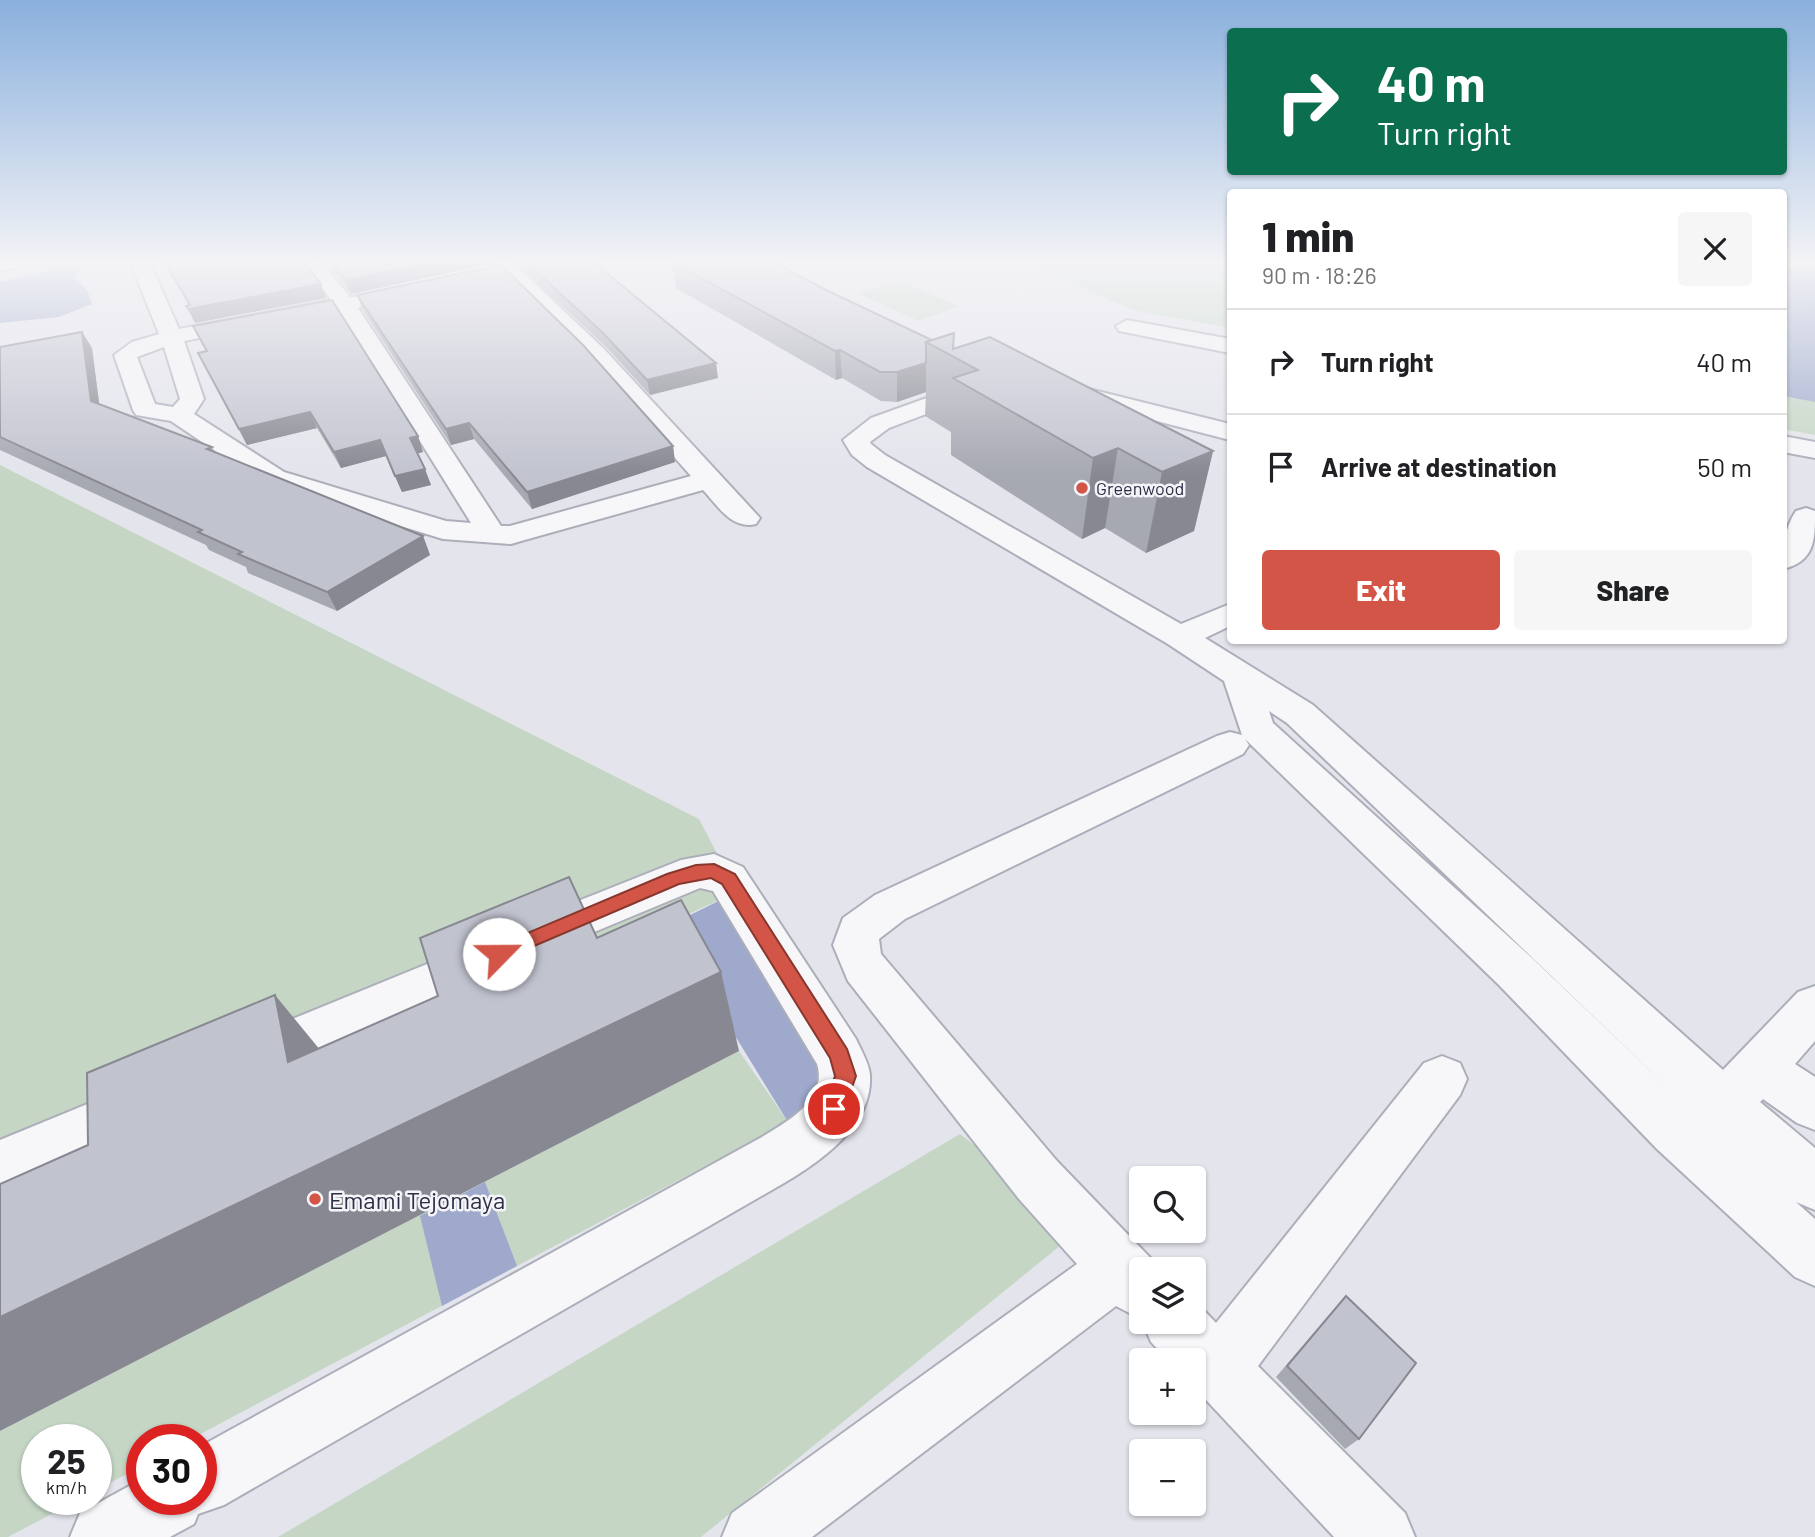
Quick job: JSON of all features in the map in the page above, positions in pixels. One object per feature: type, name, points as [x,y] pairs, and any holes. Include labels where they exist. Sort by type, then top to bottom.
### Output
[{"type":"street","points":[[170,333],[192,399],[190,405],[178,415]]},
{"type":"street","points":[[199,333],[143,344],[125,355],[145,410],[178,415],[274,478],[443,530],[511,535],[707,480]]},
{"type":"street","points":[[363,333],[492,534]]},
{"type":"street","points":[[578,333],[707,480],[746,518]]},
{"type":"street","points":[[1162,333],[1227,345]]},
{"type":"street","points":[[960,371],[991,382],[880,423],[856,440],[861,449],[876,461],[1180,637],[1241,679],[1300,714],[1724,1105],[1815,1183]]},
{"type":"street","points":[[1047,386],[1227,431]]},
{"type":"street","points":[[1787,445],[1815,450]]},
{"type":"street","points":[[1787,558],[1796,553],[1801,513]]},
{"type":"street","points":[[1180,637],[1227,615]]},
{"type":"street","points":[[1241,679],[1256,728],[1388,855],[1516,971],[1676,1131],[1815,1257]]},
{"type":"street","points":[[1129,1278],[1038,1180],[864,967],[854,944],[857,932],[890,907],[1230,745]]},
{"type":"street","points":[[0,1167],[673,879],[696,872],[714,871],[728,879],[839,1055],[845,1076],[834,1109],[806,1140],[217,1473]]},
{"type":"street","points":[[1676,1131],[1724,1105],[1815,1007]]},
{"type":"street","points":[[1759,1068],[1815,1106]]},
{"type":"street","points":[[1218,1369],[1442,1079]]},
{"type":"street","points":[[756,1537],[1129,1280]]},
{"type":"street","points":[[1184,1334],[1381,1537]]},
{"type":"street","points":[[104,1537],[143,1515]]},
{"type":"green space","points":[[1787,397],[1815,402],[1815,435],[1787,430]]},
{"type":"green space","points":[[0,465],[699,819],[737,892],[0,1226]]},
{"type":"green space","points":[[739,1051],[788,1122],[217,1425],[126,1424],[126,1474],[112,1482],[112,1424],[21,1424],[21,1515],[50,1515],[8,1537],[0,1537],[0,1431]]},
{"type":"green space","points":[[960,1134],[1082,1228],[701,1537],[278,1537]]},
{"type":"water","points":[[1787,333],[1815,333],[1815,402],[1787,397]]},
{"type":"water","points":[[737,892],[842,1088],[788,1122],[702,982],[600,959]]},
{"type":"water","points":[[485,1182],[517,1266],[442,1306],[420,1216]]},
{"type":"building","points":[[82,333],[91,401],[212,447],[207,449],[423,536],[327,592],[238,554],[242,552],[198,532],[202,530],[0,437],[0,347]]},
{"type":"building","points":[[197,333],[353,333],[418,436],[410,438],[425,469],[395,476],[380,440],[334,452],[310,412],[239,429],[198,353],[207,351]]},
{"type":"building","points":[[382,333],[570,333],[673,446],[527,492],[469,423],[446,429]]},
{"type":"building","points":[[603,333],[679,333],[716,363],[647,380]]},
{"type":"building","points":[[802,333],[917,333],[932,340],[926,342],[926,363],[897,372],[880,372],[840,350],[835,351]]},
{"type":"building","points":[[954,333],[953,349],[990,337],[1213,451],[1162,472],[1118,448],[1093,458],[953,378],[978,370],[926,342]]},
{"type":"building","points":[[569,877],[597,938],[681,900],[721,972],[0,1317],[0,1184],[88,1145],[87,1073],[275,995],[288,1062],[438,996],[420,938]]},
{"type":"building","points":[[1346,1296],[1416,1363],[1359,1439],[1287,1366]]},
{"type":"place","name":"Greenwood","points":[[1082,488]]},
{"type":"place","name":"Emami Tejomaya","points":[[315,1199]]},
{"type":"route","points":[[499,954],[673,879],[696,872],[714,871],[728,879],[839,1055],[845,1076],[834,1109]]}]
